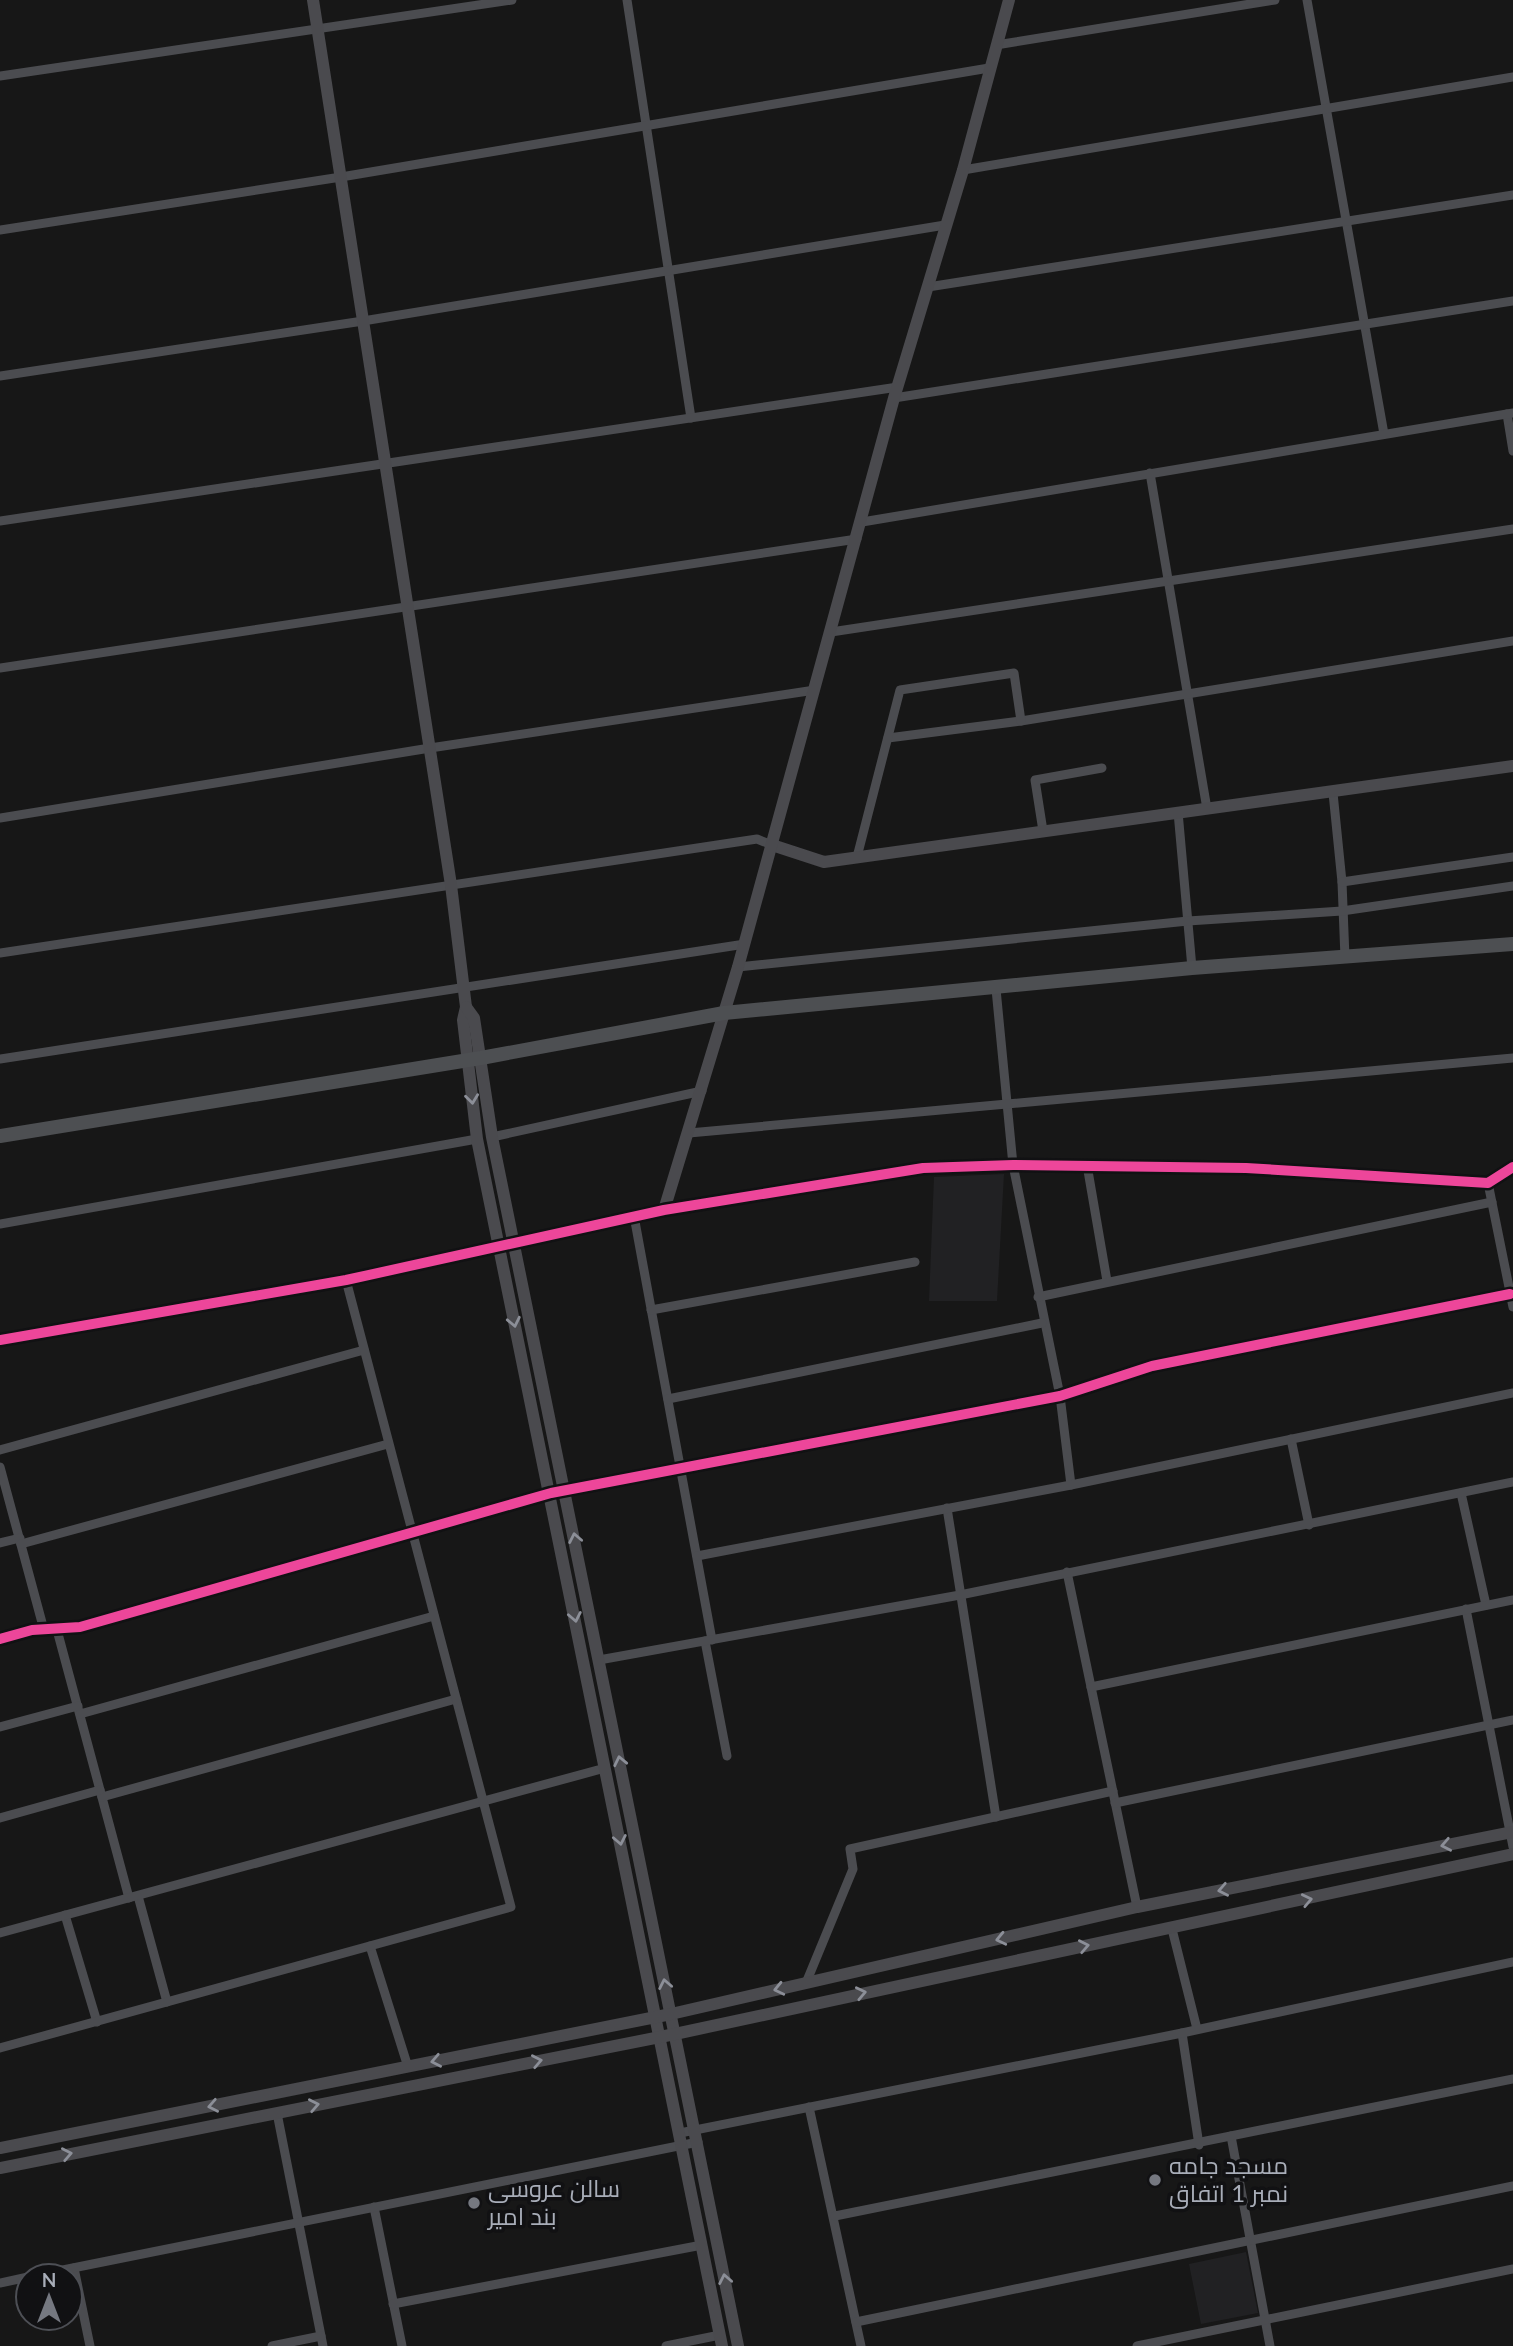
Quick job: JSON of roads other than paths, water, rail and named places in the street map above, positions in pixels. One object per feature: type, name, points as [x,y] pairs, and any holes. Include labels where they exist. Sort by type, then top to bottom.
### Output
[{"type":"main road","points":[[313,0],[451,885],[466,1007],[463,1020],[492,1137],[566,1489],[738,2346]]},
{"type":"main road","points":[[664,1210],[745,944],[896,393],[963,170],[1009,0]]},
{"type":"main road","points":[[772,845],[824,862],[1513,766]]},
{"type":"main road","points":[[0,1136],[474,1059],[724,1013],[996,989],[1192,968],[1513,944]]},
{"type":"main road","points":[[474,1059],[477,1139],[721,2340]]},
{"type":"main road","points":[[0,2148],[671,2014],[1137,1907],[1512,1832]]},
{"type":"main road","points":[[0,2168],[675,2034],[1513,1854]]},
{"type":"street","points":[[0,76],[318,31],[512,0]]},
{"type":"street","points":[[627,0],[691,418]]},
{"type":"street","points":[[996,45],[1275,0]]},
{"type":"street","points":[[1307,0],[1384,434]]},
{"type":"street","points":[[0,230],[341,177],[989,68]]},
{"type":"street","points":[[963,170],[1513,77]]},
{"type":"street","points":[[928,287],[1513,195]]},
{"type":"street","points":[[0,376],[363,321],[945,225]]},
{"type":"street","points":[[0,521],[691,418],[896,393],[1513,301]]},
{"type":"street","points":[[862,522],[1510,413],[1513,451]]},
{"type":"street","points":[[1150,473],[1207,809]]},
{"type":"street","points":[[831,632],[1169,583],[1513,528]]},
{"type":"street","points":[[0,668],[857,538]]},
{"type":"street","points":[[888,738],[1021,721],[1513,641]]},
{"type":"street","points":[[858,857],[900,690],[1014,673],[1021,721]]},
{"type":"street","points":[[0,818],[429,748],[815,690]]},
{"type":"street","points":[[1043,831],[1035,780],[1102,768]]},
{"type":"street","points":[[1333,793],[1342,882],[1345,958]]},
{"type":"street","points":[[1178,812],[1192,968]]},
{"type":"street","points":[[0,953],[294,906],[757,839],[772,845]]},
{"type":"street","points":[[1342,882],[1513,857]]},
{"type":"street","points":[[738,967],[1188,921],[1342,911],[1513,886]]},
{"type":"street","points":[[0,1059],[464,985],[745,944]]},
{"type":"street","points":[[996,989],[1013,1165],[1042,1323],[1060,1396],[1072,1485]]},
{"type":"street","points":[[689,1133],[1006,1102],[1513,1058]]},
{"type":"street","points":[[492,1137],[702,1091]]},
{"type":"street","points":[[0,1224],[477,1139]]},
{"type":"street","points":[[1087,1165],[1107,1281]]},
{"type":"street","points":[[0,1340],[346,1280],[664,1210],[923,1168],[1087,1165],[1245,1168],[1488,1183],[1513,1167]]},
{"type":"street","points":[[1488,1183],[1508,1261],[1513,1307]]},
{"type":"street","points":[[1038,1297],[1492,1202]]},
{"type":"street","points":[[634,1216],[697,1556],[727,1756]]},
{"type":"street","points":[[651,1310],[915,1262]]},
{"type":"street","points":[[0,2048],[510,1907],[346,1280]]},
{"type":"street","points":[[0,1639],[44,1630],[80,1627],[566,1489],[1060,1396],[1152,1366],[1510,1294]]},
{"type":"street","points":[[668,1399],[1042,1323]]},
{"type":"street","points":[[0,1450],[364,1350]]},
{"type":"street","points":[[697,1556],[1072,1485],[1513,1393]]},
{"type":"street","points":[[1291,1439],[1310,1525]]},
{"type":"street","points":[[0,1543],[21,1541],[388,1444]]},
{"type":"street","points":[[0,1467],[44,1630]]},
{"type":"street","points":[[599,1660],[960,1595],[1513,1482]]},
{"type":"street","points":[[1461,1493],[1486,1605]]},
{"type":"street","points":[[947,1508],[996,1817]]},
{"type":"street","points":[[1068,1572],[1137,1907]]},
{"type":"street","points":[[1091,1687],[1513,1601]]},
{"type":"street","points":[[1466,1609],[1513,1846]]},
{"type":"street","points":[[0,1727],[79,1710],[434,1616]]},
{"type":"street","points":[[57,1630],[101,1794],[167,2002]]},
{"type":"street","points":[[0,1818],[101,1794],[456,1699]]},
{"type":"street","points":[[1115,1803],[1513,1720]]},
{"type":"street","points":[[0,1933],[606,1768]]},
{"type":"street","points":[[806,1983],[853,1869],[850,1849],[1113,1791]]},
{"type":"street","points":[[65,1915],[97,2022]]},
{"type":"street","points":[[1172,1929],[1197,2029]]},
{"type":"street","points":[[370,1946],[408,2067]]},
{"type":"street","points":[[84,2266],[374,2207],[697,2136],[809,2107],[1182,2033],[1513,1962]]},
{"type":"street","points":[[1182,2033],[1199,2144]]},
{"type":"street","points":[[835,2216],[1513,2079]]},
{"type":"street","points":[[809,2107],[835,2216],[861,2346]]},
{"type":"street","points":[[276,2113],[323,2346]]},
{"type":"street","points":[[1231,2136],[1270,2346]]},
{"type":"street","points":[[856,2322],[1513,2186]]},
{"type":"street","points":[[374,2207],[402,2346]]},
{"type":"street","points":[[393,2304],[702,2245]]},
{"type":"street","points":[[1137,2346],[1266,2322],[1513,2269]]},
{"type":"street","points":[[84,2315],[90,2346]]},
{"type":"street","points":[[272,2346],[321,2336]]},
{"type":"street","points":[[666,2346],[721,2340]]},
{"type":"place","name":"مسجد جامه نمبر 1 اتفاق","points":[[1155,2180]]},
{"type":"place","name":"سالن عروسی بند امیر","points":[[474,2203]]}]
